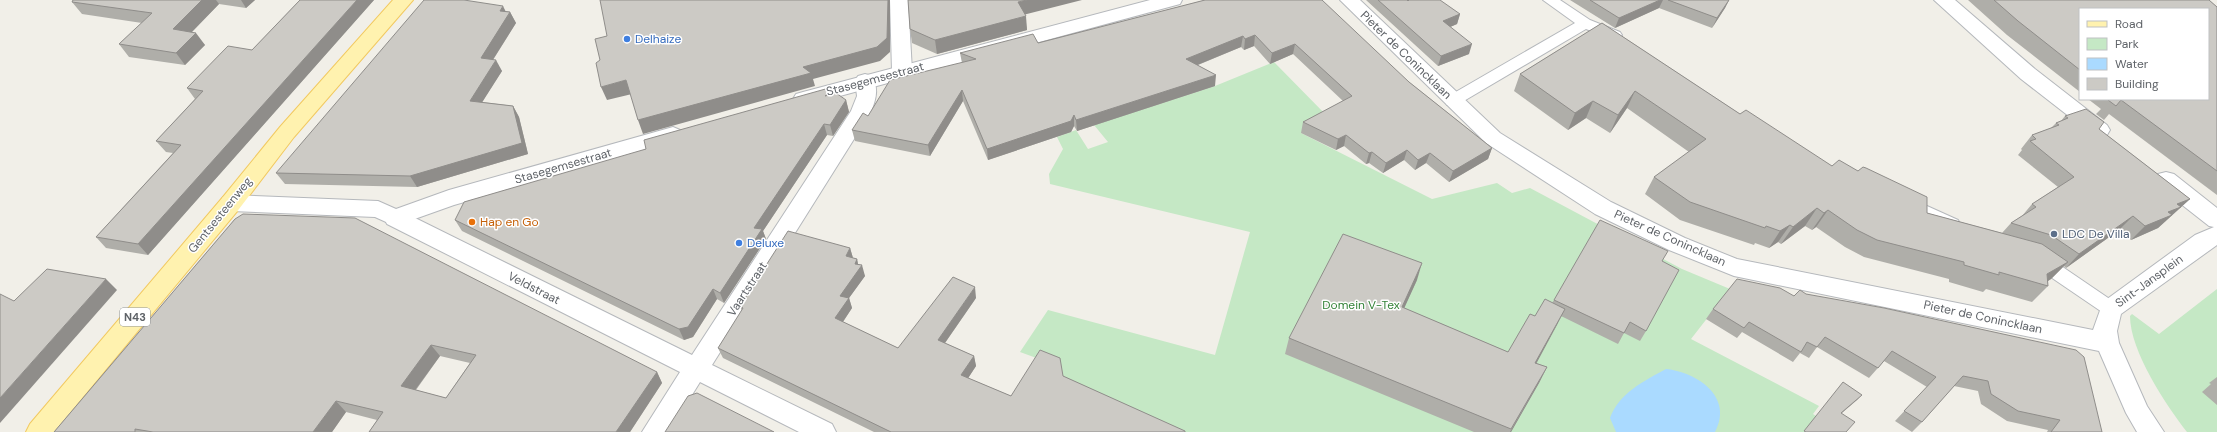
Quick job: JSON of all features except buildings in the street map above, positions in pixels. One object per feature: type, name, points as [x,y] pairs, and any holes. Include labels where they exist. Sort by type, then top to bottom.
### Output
[{"type":"main road","name":"Gentsesteenweg","points":[[39,432],[231,203],[287,132],[404,0]]},
{"type":"street","points":[[899,0],[902,71]]},
{"type":"street","name":"Stasegemsestraat","points":[[781,105],[902,71],[1173,0]]},
{"type":"street","name":"Pieter de Conincklaan","points":[[1348,0],[1493,138],[1603,208],[1705,256],[1734,267],[1757,272],[2107,343]]},
{"type":"street","points":[[1943,0],[2028,74],[2115,141]]},
{"type":"street","name":"Vaartstraat","points":[[654,432],[861,112],[867,96],[865,81]]},
{"type":"street","name":"Stasegemsestraat","points":[[394,218],[449,198],[689,130]]},
{"type":"street","points":[[2153,170],[2217,220]]},
{"type":"street","name":"Veldstraat","points":[[231,203],[378,209],[695,370],[823,432]]},
{"type":"street","name":"Sint-Jansplein","points":[[2107,343],[2106,331],[2110,309],[2203,241],[2217,235]]},
{"type":"street","points":[[2107,343],[2138,413],[2151,432]]},
{"type":"lane","points":[[1550,0],[1585,23],[1626,40]]},
{"type":"lane","points":[[1452,100],[1585,23]]},
{"type":"lane","points":[[1897,198],[1968,231]]},
{"type":"lane","points":[[2025,253],[2032,255],[2110,309]]},
{"type":"green space","name":"Domein V-Tex","points":[[1274,62],[1329,118],[1301,133],[1432,199],[1497,183],[1512,193],[1530,188],[1682,269],[1730,289],[1691,339],[1819,406],[1813,414],[1834,428],[1829,432],[1165,432],[1064,387],[1061,367],[1020,352],[1048,310],[1215,355],[1250,232],[1050,184],[1049,174],[1063,149],[1057,137],[1076,130],[1088,149],[1108,142],[1094,125],[1215,86]]},
{"type":"green space","points":[[2217,289],[2217,432],[2187,432],[2160,393],[2142,361],[2132,330],[2130,316],[2132,314],[2159,334]]},
{"type":"water","points":[[1666,369],[1678,371],[1700,381],[1709,388],[1716,397],[1720,408],[1720,419],[1715,432],[1616,432],[1610,418],[1619,401],[1649,378]]},
{"type":"place","name":"Delhaize","points":[[627,39]]},
{"type":"place","name":"Hap en Go","points":[[472,222]]},
{"type":"place","name":"LDC De Villa","points":[[2054,234]]},
{"type":"place","name":"Deluxe","points":[[739,243]]}]
